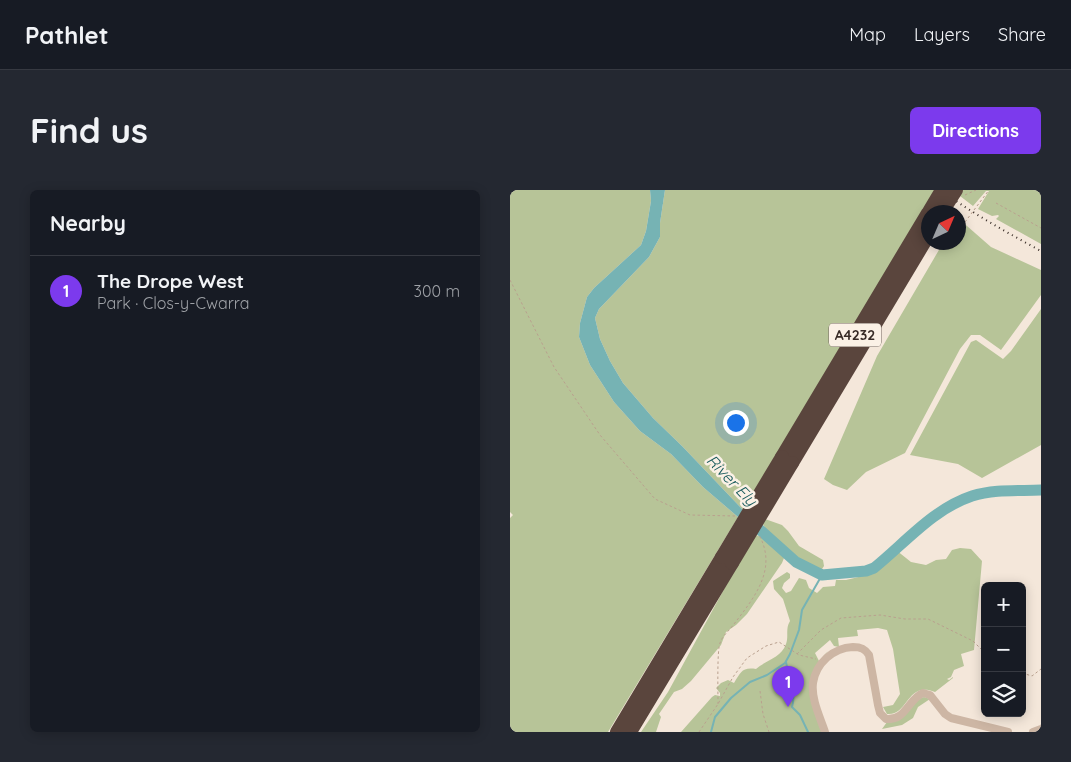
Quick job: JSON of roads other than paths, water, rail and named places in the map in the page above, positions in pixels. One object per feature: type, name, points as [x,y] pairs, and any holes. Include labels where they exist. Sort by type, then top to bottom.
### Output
[{"type":"highway","name":"A4232","points":[[935,205],[942,190]]},
{"type":"highway","name":"A4232","points":[[940,205],[956,190]]},
{"type":"highway","name":"A4232","points":[[630,732],[727,560],[921,231]]},
{"type":"highway","name":"A4232","points":[[787,460],[921,247]]},
{"type":"highway","name":"A4232","points":[[616,732],[727,560]]},
{"type":"street","points":[[825,732],[814,698],[813,682],[816,673],[824,661],[835,651],[850,647],[860,647],[866,651],[871,660],[880,713],[886,719],[893,719],[902,715],[914,699],[923,693],[930,695],[945,714],[951,718],[1008,732]]},
{"type":"street","points":[[1033,732],[1041,729]]},
{"type":"water","points":[[650,190],[665,190],[660,237],[649,257],[599,309],[595,318],[600,339],[623,383],[653,418],[743,510],[738,517],[703,487],[671,454],[640,431],[614,402],[590,365],[579,337],[580,323],[587,297],[594,288],[641,245],[646,231],[651,201]]},
{"type":"waterway","name":"River Ely","points":[[750,521],[796,562],[822,575],[866,571],[874,568],[932,518],[958,502],[989,492],[1041,490]]},
{"type":"waterway","points":[[711,732],[715,717],[731,698],[750,682],[767,675],[785,663],[799,630],[802,610],[822,575]]},
{"type":"waterway","points":[[786,662],[788,672],[785,681],[787,686],[792,688],[792,707],[800,715],[808,732]]},
{"type":"railway","points":[[940,190],[964,207],[1041,251]]},
{"type":"place","name":"The Drope West","points":[[788,707]]}]
